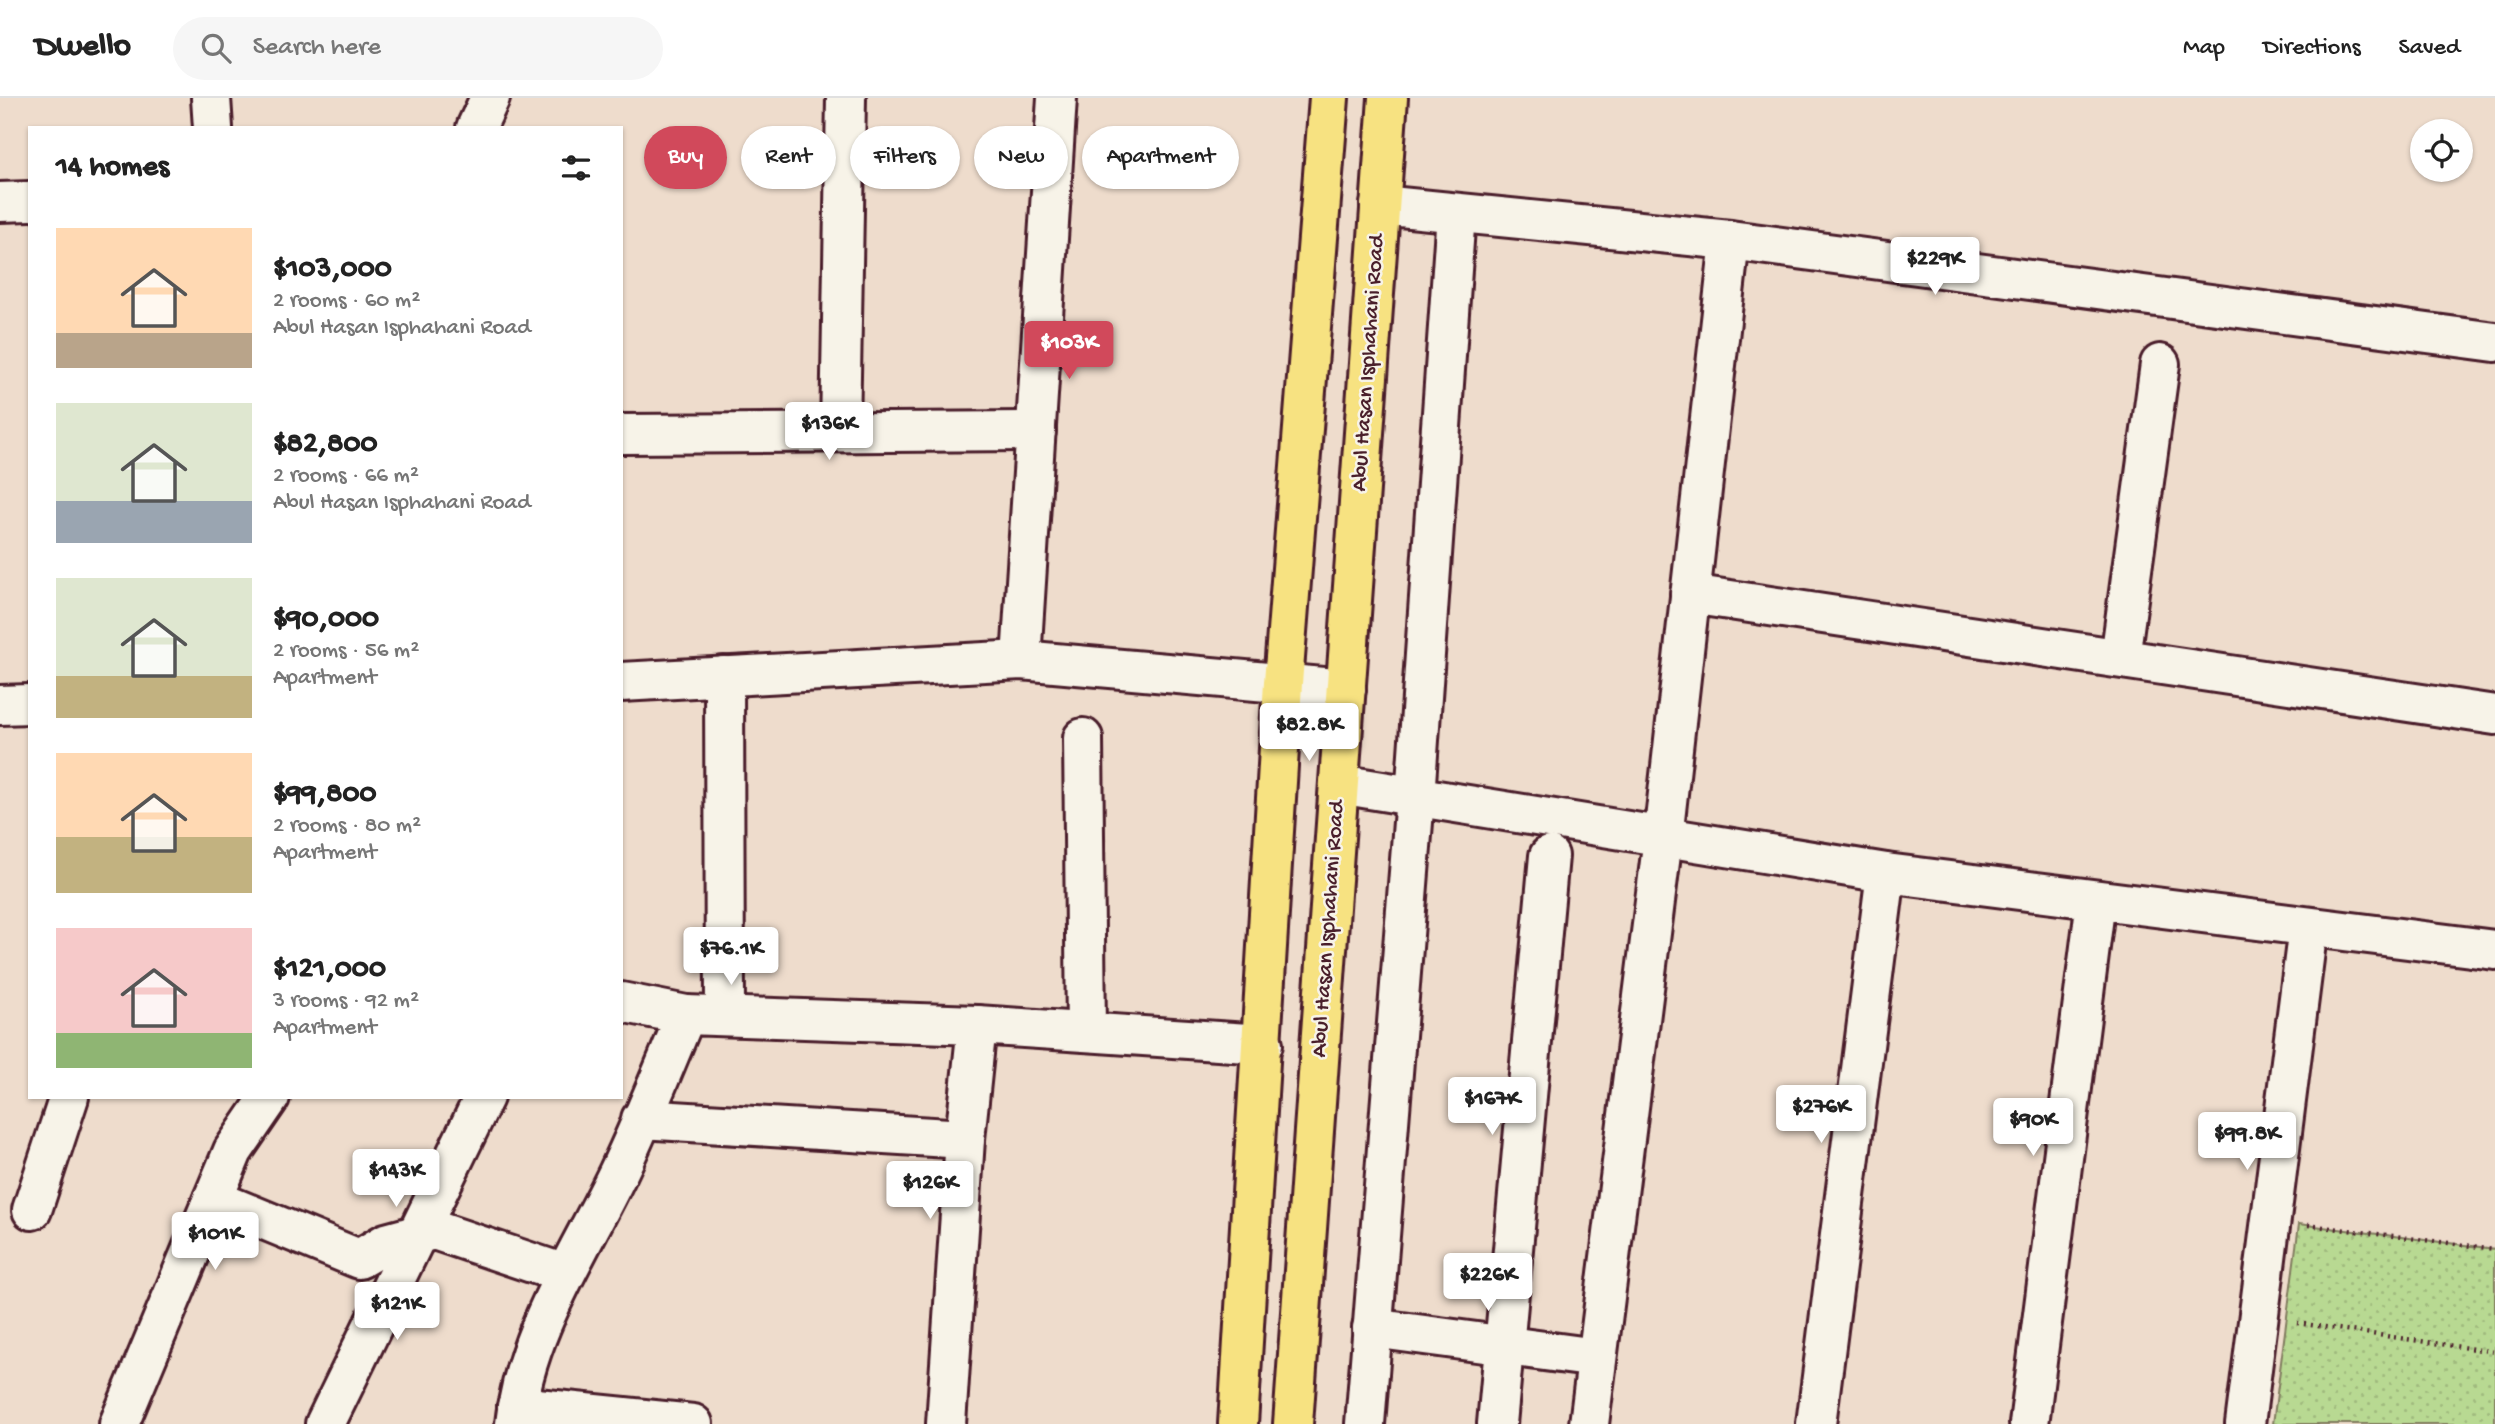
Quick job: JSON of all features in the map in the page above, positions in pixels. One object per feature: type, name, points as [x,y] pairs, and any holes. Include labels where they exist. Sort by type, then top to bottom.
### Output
[{"type":"main road","points":[[1238,1424],[1283,683],[1329,98]]},
{"type":"main road","name":"Abul Hasan Isphahani Road","points":[[1293,1424],[1388,98]]},
{"type":"street","points":[[211,98],[214,126]]},
{"type":"street","points":[[477,126],[490,98]]},
{"type":"street","points":[[840,432],[846,98]]},
{"type":"street","points":[[1021,660],[1057,98]]},
{"type":"street","points":[[0,202],[28,201]]},
{"type":"street","points":[[1380,205],[1730,240],[2495,342]]},
{"type":"street","points":[[1365,1424],[1415,797],[1456,213]]},
{"type":"street","points":[[1589,1424],[1662,838],[1730,240]]},
{"type":"street","points":[[2120,658],[2160,364]]},
{"type":"street","points":[[623,434],[1036,431]]},
{"type":"street","points":[[1690,594],[2495,715]]},
{"type":"street","points":[[623,681],[1021,660],[1346,689]]},
{"type":"street","points":[[724,676],[725,1016]]},
{"type":"street","points":[[0,705],[28,704]]},
{"type":"street","points":[[1083,738],[1086,1032]]},
{"type":"street","points":[[1339,785],[1885,873],[2495,950]]},
{"type":"street","points":[[1497,1424],[1549,856]]},
{"type":"street","points":[[1816,1424],[1885,873]]},
{"type":"street","points":[[2029,1424],[2096,900]]},
{"type":"street","points":[[2245,1424],[2308,927]]},
{"type":"street","points":[[623,1002],[686,1015],[977,1025],[1263,1044]]},
{"type":"street","points":[[686,1015],[619,1172],[565,1274],[531,1348],[516,1415],[692,1424]]},
{"type":"street","points":[[946,1424],[965,1139],[977,1025]]},
{"type":"street","points":[[32,1210],[68,1099]]},
{"type":"street","points":[[119,1424],[233,1151],[269,1099]]},
{"type":"street","points":[[325,1424],[483,1099]]},
{"type":"street","points":[[641,1119],[965,1139]]},
{"type":"street","points":[[213,1199],[359,1259],[386,1243],[434,1230],[565,1274]]},
{"type":"street","points":[[1372,1328],[1597,1358]]},
{"type":"path","points":[[2299,1224],[2495,1249]]},
{"type":"path","points":[[2286,1321],[2495,1352]]},
{"type":"green space","points":[[2299,1224],[2495,1249],[2495,1424],[2273,1424]]}]
